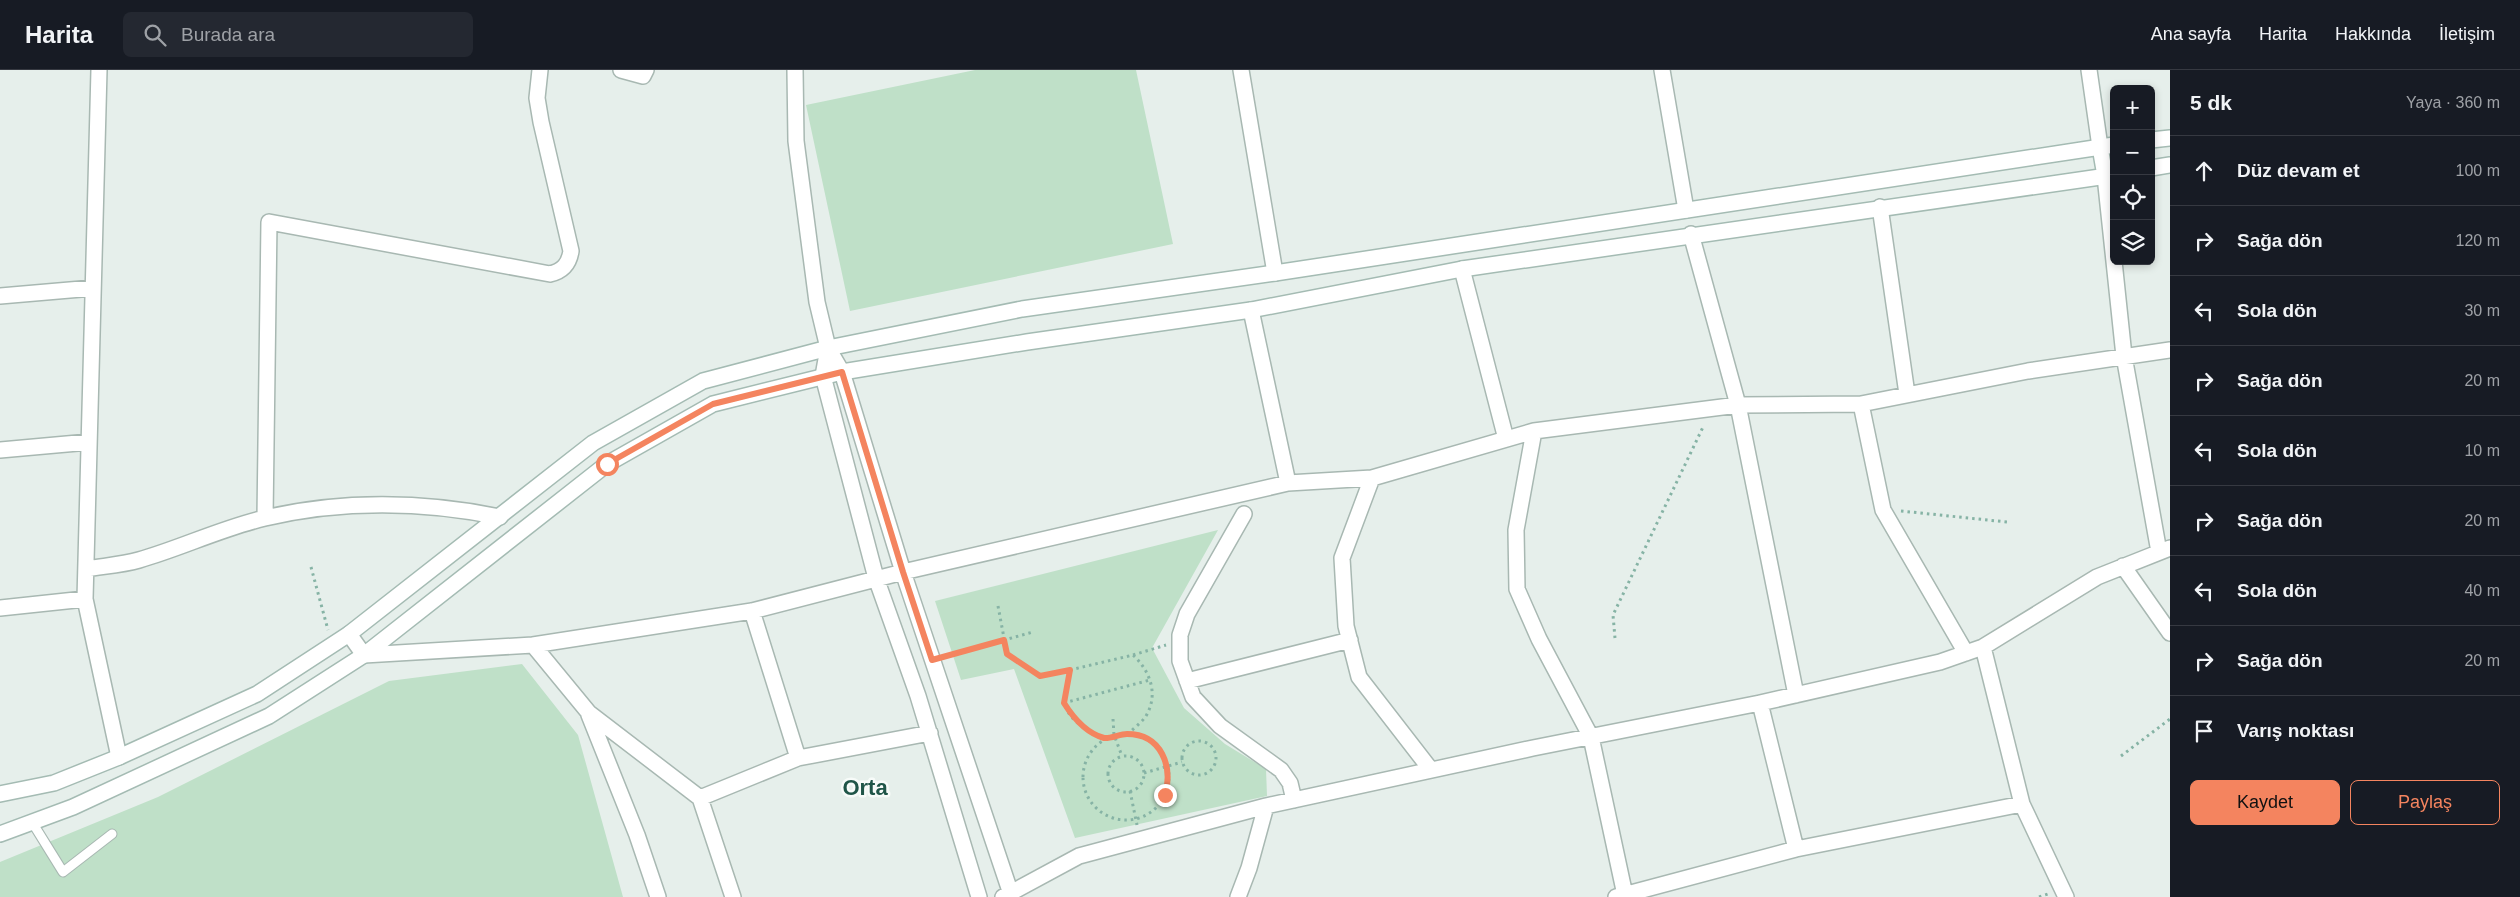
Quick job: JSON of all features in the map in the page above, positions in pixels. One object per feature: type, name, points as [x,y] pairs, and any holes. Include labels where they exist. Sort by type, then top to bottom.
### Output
[{"type":"street","points":[[99,70],[85,599],[119,757]]},
{"type":"street","points":[[265,518],[269,222],[550,274],[561,270],[568,262],[571,251],[541,122],[537,98],[540,70]]},
{"type":"street","points":[[621,70],[643,76],[646,70]]},
{"type":"street","points":[[795,70],[796,141],[817,302],[828,348],[842,372],[903,572],[1009,896],[1079,856],[1266,806],[1431,770],[1760,703],[1940,662],[1983,647],[2097,577],[2164,550],[2124,356],[2107,146],[2089,70]]},
{"type":"street","points":[[1241,70],[1275,273]]},
{"type":"street","points":[[1662,70],[1691,234],[1738,405],[1796,695]]},
{"type":"street","points":[[2155,140],[2170,138]]},
{"type":"street","points":[[0,794],[54,783],[119,757],[257,694],[349,634],[592,443],[703,381],[828,348],[1022,309],[1275,273],[2107,146]]},
{"type":"street","points":[[2155,167],[2170,165]]},
{"type":"street","points":[[0,834],[73,807],[270,716],[364,655],[607,464],[713,404],[842,372],[1027,342],[1251,310],[1462,270],[1691,234],[2109,175]]},
{"type":"street","points":[[1880,207],[1907,394]]},
{"type":"street","points":[[1462,270],[1506,438]]},
{"type":"street","points":[[0,296],[93,288]]},
{"type":"street","points":[[1251,310],[1288,483]]},
{"type":"street","points":[[828,348],[823,376],[876,578],[930,733],[979,897]]},
{"type":"street","points":[[364,655],[533,645],[752,611],[876,578],[1288,483],[1372,478],[1534,431],[1738,405],[1861,404],[2028,371],[2170,350]]},
{"type":"street","points":[[1861,404],[1883,510],[1966,653]]},
{"type":"street","points":[[1534,431],[1516,530],[1517,589],[1539,639],[1591,738],[1621,896],[1796,849],[2022,804]]},
{"type":"street","points":[[0,450],[90,442]]},
{"type":"street","points":[[1372,478],[1342,558],[1346,626],[1359,677],[1431,770]]},
{"type":"street","points":[[86,570],[137,561],[265,518],[340,507],[379,505],[456,508],[500,516]]},
{"type":"street","points":[[1244,514],[1187,614],[1179,642],[1180,662],[1193,697],[1220,726],[1281,770],[1290,783],[1294,800]]},
{"type":"street","points":[[2123,566],[2170,632]]},
{"type":"street","points":[[0,608],[85,599]]},
{"type":"street","points":[[752,611],[798,758]]},
{"type":"street","points":[[349,634],[364,655]]},
{"type":"street","points":[[1187,681],[1350,640]]},
{"type":"street","points":[[533,645],[589,713],[700,798],[733,897]]},
{"type":"street","points":[[1983,647],[2022,804],[2066,897]]},
{"type":"street","points":[[1760,703],[1796,849]]},
{"type":"street","points":[[589,713],[637,835],[658,897]]},
{"type":"street","points":[[700,798],[798,758],[930,733]]},
{"type":"street","points":[[1238,897],[1249,868],[1266,806]]},
{"type":"lane","points":[[32,822],[62,872],[112,834]]},
{"type":"path","points":[[1615,638],[1613,615],[1712,408]]},
{"type":"path","points":[[1883,510],[2007,522]]},
{"type":"path","points":[[311,567],[332,645]]},
{"type":"path","points":[[998,606],[1007,654],[1040,676],[1133,655],[1179,642]]},
{"type":"path","points":[[932,660],[1032,632]]},
{"type":"path","points":[[1128,734],[1146,717],[1153,696],[1150,680],[1143,664],[1133,655]]},
{"type":"path","points":[[1070,670],[1064,703],[1073,718],[1088,731],[1107,739]]},
{"type":"path","points":[[1064,703],[1150,680]]},
{"type":"path","points":[[1113,719],[1114,735],[1122,756]]},
{"type":"path","points":[[2121,756],[2170,719]]},
{"type":"path","points":[[1128,734],[1142,736],[1154,744],[1163,754],[1168,766],[1169,781],[1165,795],[1157,807],[1145,816],[1116,818],[1103,812],[1092,802],[1085,789],[1083,776],[1086,762],[1092,750],[1114,735],[1128,734]]},
{"type":"path","points":[[1196,741],[1208,743],[1217,758],[1213,769],[1203,775],[1192,774],[1182,762],[1184,751],[1196,741]]},
{"type":"path","points":[[1122,756],[1134,758],[1142,767],[1144,773],[1140,784],[1125,792],[1114,788],[1108,778],[1112,762],[1122,756]]},
{"type":"path","points":[[1144,773],[1182,762]]},
{"type":"path","points":[[1130,791],[1136,818]]},
{"type":"green space","points":[[975,70],[1136,70],[1173,244],[850,311],[806,105]]},
{"type":"green space","points":[[1218,530],[1152,648],[1184,708],[1225,744],[1266,769],[1267,796],[1075,838],[1014,669],[961,680],[935,601]]},
{"type":"green space","points":[[522,664],[578,735],[623,897],[0,897],[0,862],[158,797],[389,681]]},
{"type":"district","name":"Orta","points":[[865,787]]},
{"type":"route","points":[[607,464],[713,404],[842,372],[932,660],[1004,640],[1007,654],[1040,676],[1070,670],[1064,703],[1073,718],[1088,731],[1107,739],[1114,735],[1128,734],[1142,736],[1154,744],[1163,754],[1168,766],[1169,781],[1165,795]]}]
